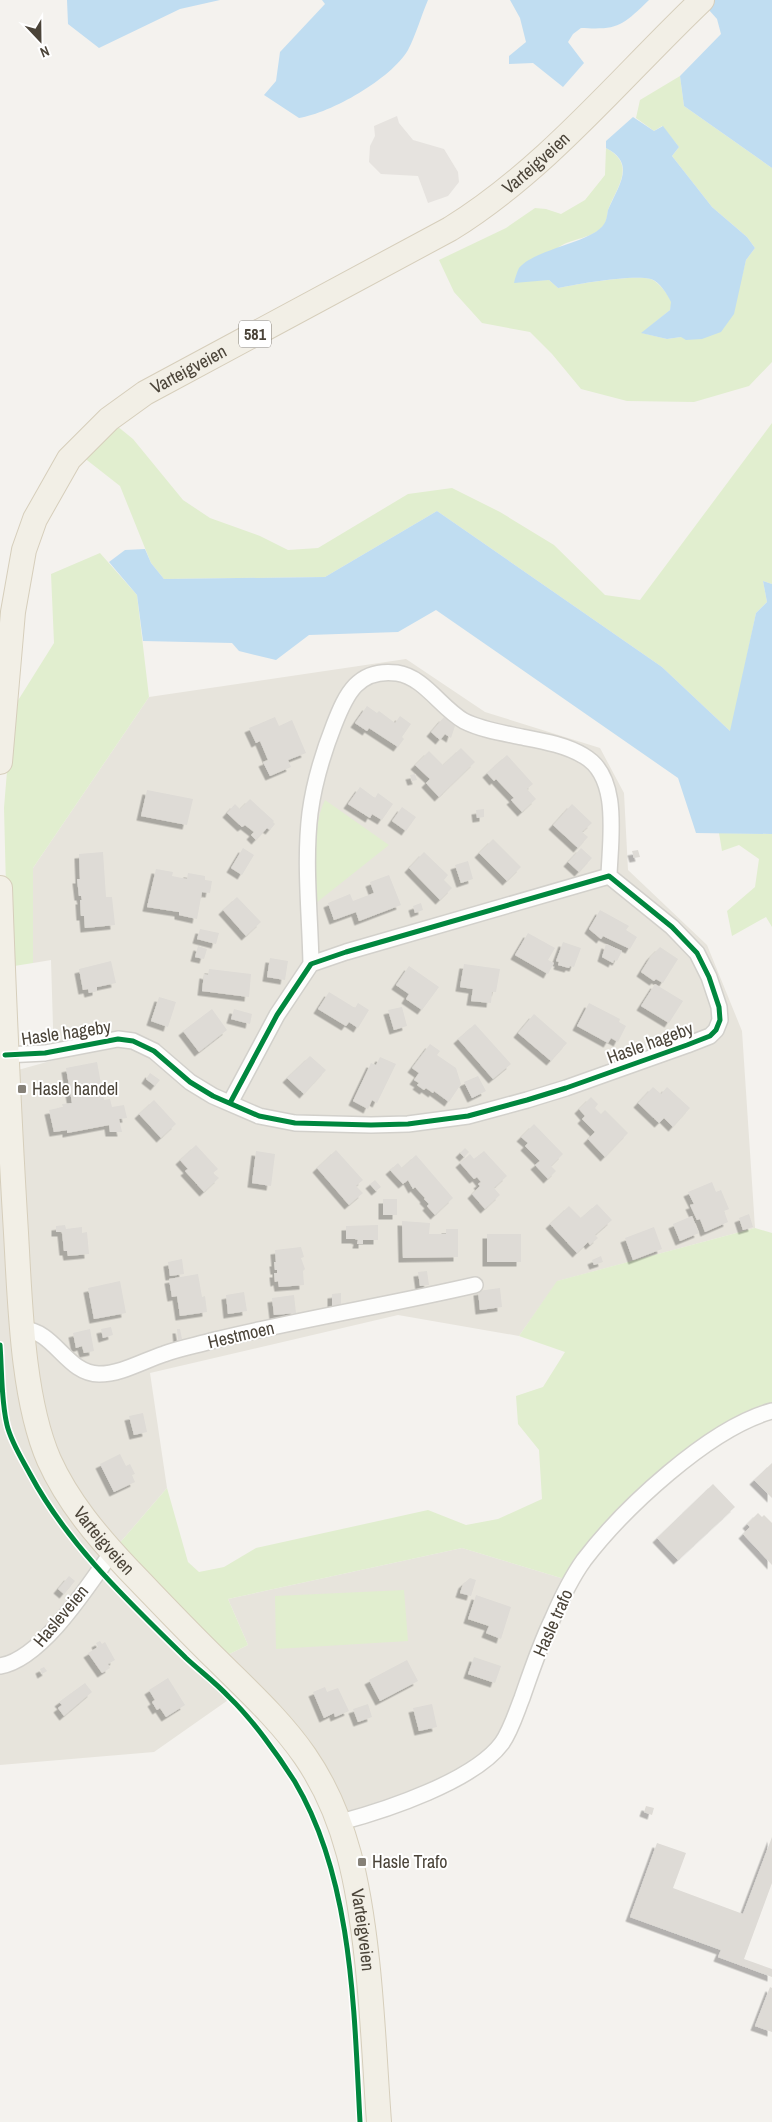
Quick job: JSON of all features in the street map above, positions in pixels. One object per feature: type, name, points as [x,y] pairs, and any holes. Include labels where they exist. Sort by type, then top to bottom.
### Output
[{"type":"main road","name":"Varteigveien","points":[[0,762],[13,612],[24,550],[39,512],[69,459],[108,419],[145,393],[481,210],[534,165],[694,7]]},
{"type":"main road","name":"Varteigveien","points":[[0,888],[4,1062],[23,1329],[34,1407],[48,1457],[71,1501],[112,1552],[275,1718],[307,1759],[326,1790],[341,1822],[361,1902],[373,2019],[379,2122]]},
{"type":"street","points":[[230,1103],[277,1015],[311,964],[308,855],[313,799],[325,750],[343,702],[349,691],[357,683],[374,674],[398,673],[407,676],[421,685],[453,713],[472,724],[549,743],[586,757],[600,771],[609,796],[611,811],[610,876],[346,952],[311,964]]},
{"type":"street","name":"Hasle hageby","points":[[4,1062],[118,1039],[133,1042],[154,1051],[190,1082],[205,1091],[259,1116],[296,1123],[371,1125],[445,1120],[491,1110],[566,1088],[710,1036],[718,1025],[719,1008],[709,977],[697,953],[672,927],[610,876]]},
{"type":"street","name":"Hestmoen","points":[[23,1329],[40,1333],[80,1367],[88,1372],[99,1374],[116,1371],[166,1353],[233,1336],[379,1307],[475,1285]]},
{"type":"street","name":"Hasle trafo","points":[[341,1822],[428,1792],[465,1774],[488,1757],[502,1743],[514,1720],[551,1622],[568,1586],[584,1561],[639,1500],[676,1467],[746,1420],[772,1412]]},
{"type":"street","name":"Hasleveien","points":[[0,1666],[21,1659],[36,1648],[66,1614],[112,1552]]},
{"type":"shaded area","points":[[397,116],[399,123],[413,140],[444,149],[458,172],[459,182],[448,196],[428,203],[418,176],[381,174],[369,162],[370,146],[375,136],[374,126]]},
{"type":"shaded area","points":[[406,659],[485,712],[600,748],[624,793],[628,870],[707,945],[742,1031],[755,1228],[558,1281],[519,1336],[398,1315],[150,1373],[167,1488],[112,1552],[100,1570],[158,1629],[231,1698],[154,1752],[0,1765],[0,1075],[54,1060],[51,960],[33,963],[33,868],[149,697]]},
{"type":"shaded area","points":[[462,1548],[571,1581],[514,1719],[465,1774],[341,1822],[325,1790],[217,1660],[248,1645],[228,1599]]},
{"type":"green space","points":[[680,76],[684,106],[772,168],[772,362],[749,386],[694,402],[627,401],[581,389],[552,354],[530,332],[482,323],[454,292],[439,260],[506,228],[535,208],[561,214],[585,200],[605,175],[606,148],[621,161],[623,169],[604,225],[588,236],[559,247],[521,281],[549,280],[558,288],[619,279],[651,279],[666,292],[672,302],[670,310],[642,333],[667,339],[681,337],[742,276],[746,260],[755,248],[747,237],[712,207],[672,156],[679,147],[662,126],[654,131],[636,118],[640,100]]},
{"type":"green space","points":[[772,423],[772,584],[763,581],[767,602],[756,613],[731,732],[662,667],[437,511],[325,577],[164,579],[151,563],[120,486],[83,457],[117,426],[133,439],[183,500],[210,518],[260,536],[288,550],[318,548],[408,494],[452,488],[500,512],[554,545],[605,595],[640,600]]},
{"type":"green space","points":[[100,553],[137,595],[149,697],[33,868],[33,963],[8,967],[4,808],[12,710],[54,643],[51,574]]},
{"type":"green space","points":[[325,800],[389,845],[316,903],[316,836]]},
{"type":"green space","points":[[719,833],[772,834],[772,927],[766,917],[732,936],[727,911],[755,887],[759,859],[739,845],[722,851]]},
{"type":"green space","points":[[755,1228],[772,1233],[772,1411],[676,1467],[571,1581],[462,1548],[228,1599],[248,1645],[217,1660],[112,1552],[167,1488],[188,1562],[199,1572],[224,1567],[256,1548],[428,1510],[466,1525],[498,1519],[542,1499],[539,1450],[518,1424],[516,1396],[543,1387],[565,1352],[519,1336],[557,1281]]},
{"type":"green space","points":[[404,1590],[408,1641],[276,1649],[275,1596]]},
{"type":"water","points":[[67,0],[220,0],[180,9],[99,48],[68,24]]},
{"type":"water","points":[[322,0],[428,0],[408,50],[388,72],[343,102],[312,115],[299,118],[264,95],[276,81],[280,52],[325,4]]},
{"type":"water","points":[[510,0],[649,0],[626,21],[612,27],[581,28],[573,34],[568,42],[584,63],[563,87],[533,63],[509,64],[509,56],[526,42],[520,18]]},
{"type":"water","points":[[700,0],[772,0],[772,168],[684,106],[680,76],[721,34],[717,19]]},
{"type":"water","points":[[633,117],[654,131],[663,126],[679,147],[672,156],[712,207],[747,237],[755,248],[746,260],[734,314],[721,332],[702,339],[686,340],[681,337],[667,339],[641,333],[670,310],[671,302],[667,295],[660,285],[651,279],[618,279],[558,288],[549,280],[514,283],[519,268],[527,261],[588,236],[598,231],[604,224],[620,184],[623,168],[621,161],[606,148],[606,141]]},
{"type":"water","points":[[437,511],[662,667],[730,731],[756,613],[767,602],[763,581],[772,584],[772,834],[696,833],[678,778],[436,610],[398,632],[309,635],[276,660],[239,651],[232,643],[143,641],[137,595],[109,562],[125,550],[145,549],[151,563],[164,579],[325,577]]},
{"type":"building","points":[[367,706],[377,713],[379,711],[395,723],[400,716],[411,724],[398,747],[369,728],[367,731],[355,723]]},
{"type":"building","points":[[275,717],[279,726],[292,720],[306,753],[288,760],[291,767],[270,776],[263,762],[268,760],[260,741],[256,743],[249,728]]},
{"type":"building","points":[[444,717],[455,726],[451,738],[445,734],[440,740],[431,732]]},
{"type":"building","points":[[461,748],[475,762],[439,797],[426,783],[430,779],[415,765],[429,751],[443,765]]},
{"type":"building","points":[[507,755],[533,784],[527,789],[536,799],[522,812],[511,800],[514,798],[496,779],[494,781],[487,773]]},
{"type":"building","points":[[415,774],[417,780],[412,781],[410,775]]},
{"type":"building","points":[[360,787],[375,798],[378,793],[393,804],[382,820],[372,814],[370,818],[348,804]]},
{"type":"building","points":[[147,790],[193,799],[187,825],[141,816]]},
{"type":"building","points":[[250,799],[275,824],[270,830],[267,828],[256,840],[251,835],[254,832],[245,825],[242,827],[227,813],[235,804],[240,809]]},
{"type":"building","points":[[572,804],[592,823],[582,832],[588,837],[578,848],[553,825]]},
{"type":"building","points":[[402,807],[416,817],[406,831],[392,821]]},
{"type":"building","points":[[484,809],[484,817],[477,818],[476,810]]},
{"type":"building","points":[[493,839],[521,867],[507,881],[479,853]]},
{"type":"building","points":[[243,848],[254,855],[242,875],[231,868]]},
{"type":"building","points":[[581,848],[592,858],[579,872],[568,862]]},
{"type":"building","points":[[638,850],[640,857],[634,858],[632,851]]},
{"type":"building","points":[[103,852],[106,897],[112,897],[115,925],[85,928],[84,916],[81,916],[80,900],[82,900],[81,896],[79,896],[77,879],[80,879],[79,854]]},
{"type":"building","points":[[424,852],[448,875],[444,880],[452,888],[440,900],[409,868]]},
{"type":"building","points":[[468,861],[473,879],[461,883],[455,865]]},
{"type":"building","points":[[156,869],[173,872],[172,876],[187,879],[188,873],[205,876],[205,880],[212,881],[210,893],[202,892],[197,919],[179,915],[179,912],[147,907]]},
{"type":"building","points":[[389,875],[401,905],[359,921],[356,912],[334,920],[328,903],[350,894],[353,901],[374,893],[370,882]]},
{"type":"building","points":[[237,897],[261,922],[246,936],[223,910]]},
{"type":"building","points":[[421,903],[423,910],[415,913],[413,906]]},
{"type":"building","points":[[600,910],[629,926],[626,930],[637,937],[630,949],[603,936],[601,939],[589,929]]},
{"type":"building","points":[[200,929],[219,933],[216,944],[197,939]]},
{"type":"building","points":[[528,933],[555,948],[548,960],[554,963],[548,974],[515,955]]},
{"type":"building","points":[[563,942],[581,948],[574,967],[570,966],[569,968],[558,965],[559,962],[556,961]]},
{"type":"building","points":[[606,944],[622,951],[617,961],[614,960],[613,963],[602,957]]},
{"type":"building","points":[[198,946],[207,949],[204,959],[195,957]]},
{"type":"building","points":[[660,947],[678,959],[663,983],[656,979],[654,981],[641,972],[651,956]]},
{"type":"building","points":[[270,958],[288,961],[285,980],[267,977]]},
{"type":"building","points":[[111,961],[116,983],[97,987],[97,991],[89,993],[88,989],[83,990],[79,969]]},
{"type":"building","points":[[464,964],[500,969],[496,992],[492,992],[491,1003],[471,1001],[473,989],[460,987]]},
{"type":"building","points":[[409,966],[439,987],[422,1010],[406,999],[409,994],[396,985]]},
{"type":"building","points":[[209,969],[251,974],[249,997],[202,991],[204,974],[208,975]]},
{"type":"building","points":[[655,984],[683,1001],[669,1023],[641,1006]]},
{"type":"building","points":[[329,992],[355,1008],[358,1003],[369,1010],[358,1028],[349,1022],[346,1026],[318,1009]]},
{"type":"building","points":[[159,997],[176,1002],[168,1027],[151,1021]]},
{"type":"building","points":[[589,1003],[620,1019],[619,1022],[626,1026],[618,1042],[611,1038],[608,1043],[577,1026]]},
{"type":"building","points":[[402,1007],[407,1026],[394,1030],[388,1010]]},
{"type":"building","points":[[212,1009],[227,1030],[199,1052],[183,1031]]},
{"type":"building","points":[[234,1009],[252,1014],[250,1024],[231,1019]]},
{"type":"building","points":[[534,1014],[567,1043],[551,1061],[518,1033]]},
{"type":"building","points":[[475,1024],[511,1064],[493,1079],[458,1039]]},
{"type":"building","points":[[430,1044],[440,1051],[437,1055],[456,1068],[461,1084],[449,1102],[434,1091],[433,1093],[426,1088],[424,1090],[414,1080],[419,1073],[412,1068]]},
{"type":"building","points":[[310,1056],[326,1070],[304,1094],[287,1078]]},
{"type":"building","points":[[380,1057],[396,1064],[377,1103],[372,1100],[368,1109],[353,1101],[371,1063],[376,1065]]},
{"type":"building","points":[[97,1062],[104,1100],[110,1099],[112,1107],[124,1105],[127,1118],[119,1119],[122,1132],[110,1132],[109,1125],[67,1133],[67,1130],[54,1132],[49,1110],[63,1107],[62,1104],[72,1103],[66,1068]]},
{"type":"building","points":[[150,1073],[160,1080],[155,1086],[146,1079]]},
{"type":"building","points":[[478,1076],[486,1091],[472,1098],[464,1082]]},
{"type":"building","points":[[653,1087],[661,1094],[667,1087],[690,1108],[673,1127],[664,1118],[659,1123],[638,1103]]},
{"type":"building","points":[[591,1097],[598,1104],[595,1108],[601,1114],[605,1110],[628,1133],[605,1157],[588,1139],[595,1132],[582,1119],[585,1116],[579,1109]]},
{"type":"building","points":[[154,1100],[176,1124],[161,1138],[139,1114]]},
{"type":"building","points":[[534,1124],[563,1154],[551,1166],[556,1171],[548,1179],[535,1165],[540,1161],[525,1146],[528,1143],[521,1137]]},
{"type":"building","points":[[196,1145],[218,1169],[213,1173],[219,1178],[204,1192],[185,1171],[188,1169],[180,1160]]},
{"type":"building","points":[[465,1148],[469,1152],[464,1157],[460,1153]]},
{"type":"building","points":[[336,1150],[363,1180],[356,1186],[363,1193],[349,1205],[317,1168]]},
{"type":"building","points":[[256,1151],[275,1154],[271,1186],[252,1183]]},
{"type":"building","points":[[484,1151],[507,1176],[494,1188],[500,1195],[485,1209],[472,1194],[480,1186],[478,1184],[481,1182],[477,1177],[474,1179],[460,1163],[470,1154],[474,1159]]},
{"type":"building","points":[[416,1155],[453,1198],[435,1215],[427,1206],[429,1204],[425,1198],[415,1187],[413,1189],[408,1180],[403,1184],[390,1170],[398,1163],[402,1168]]},
{"type":"building","points":[[375,1180],[381,1187],[376,1191],[370,1184]]},
{"type":"building","points":[[712,1182],[716,1192],[721,1190],[729,1209],[724,1211],[728,1222],[705,1232],[700,1219],[697,1220],[690,1205],[694,1204],[688,1192]]},
{"type":"building","points":[[383,1199],[397,1199],[397,1215],[383,1215]]},
{"type":"building","points":[[597,1204],[612,1220],[595,1235],[598,1238],[590,1245],[588,1242],[577,1253],[550,1224],[569,1206],[581,1218]]},
{"type":"building","points":[[749,1214],[753,1227],[743,1230],[739,1218]]},
{"type":"building","points":[[692,1216],[699,1233],[680,1241],[673,1224]]},
{"type":"building","points":[[402,1221],[430,1223],[429,1234],[446,1234],[446,1229],[458,1229],[458,1257],[403,1258]]},
{"type":"building","points":[[65,1225],[66,1229],[82,1227],[82,1233],[87,1232],[89,1254],[68,1256],[67,1251],[64,1251],[62,1232],[56,1232],[56,1226]]},
{"type":"building","points":[[378,1225],[378,1240],[363,1240],[363,1244],[357,1244],[358,1240],[346,1239],[346,1226]]},
{"type":"building","points":[[654,1227],[662,1249],[633,1260],[625,1238]]},
{"type":"building","points":[[487,1234],[521,1234],[521,1262],[487,1262]]},
{"type":"building","points":[[301,1247],[304,1257],[301,1258],[305,1269],[303,1271],[304,1285],[279,1287],[278,1281],[275,1282],[274,1273],[277,1273],[274,1262],[276,1262],[275,1250]]},
{"type":"building","points":[[601,1256],[603,1262],[594,1265],[592,1260]]},
{"type":"building","points":[[182,1259],[184,1274],[170,1276],[168,1262]]},
{"type":"building","points":[[427,1271],[429,1285],[420,1286],[418,1272]]},
{"type":"building","points":[[198,1274],[202,1297],[205,1296],[207,1312],[180,1316],[177,1296],[172,1297],[169,1279]]},
{"type":"building","points":[[120,1281],[126,1313],[94,1319],[88,1288]]},
{"type":"building","points":[[500,1288],[502,1307],[480,1310],[478,1291]]},
{"type":"building","points":[[244,1292],[247,1311],[228,1314],[226,1295]]},
{"type":"building","points":[[341,1293],[341,1307],[332,1307],[332,1294]]},
{"type":"building","points":[[294,1295],[296,1313],[274,1315],[272,1298]]},
{"type":"building","points":[[111,1327],[113,1335],[103,1338],[101,1329]]},
{"type":"building","points":[[90,1329],[94,1351],[84,1353],[82,1346],[76,1348],[73,1333]]},
{"type":"building","points":[[177,1329],[180,1329],[182,1339],[178,1340]]},
{"type":"building","points":[[143,1413],[147,1432],[134,1435],[129,1416]]},
{"type":"building","points":[[120,1454],[126,1466],[130,1464],[135,1474],[132,1475],[135,1482],[114,1492],[100,1464]]},
{"type":"building","points":[[772,1463],[772,1498],[754,1480]]},
{"type":"building","points":[[713,1484],[735,1507],[678,1560],[657,1538]]},
{"type":"building","points":[[758,1513],[762,1517],[764,1515],[772,1523],[772,1565],[743,1534],[750,1527],[747,1524]]},
{"type":"building","points":[[69,1576],[75,1581],[64,1594],[58,1589]]},
{"type":"building","points":[[470,1578],[476,1580],[471,1596],[460,1593],[463,1584]]},
{"type":"building","points":[[476,1595],[511,1607],[501,1639],[486,1633],[489,1626],[468,1619]]},
{"type":"building","points":[[100,1641],[102,1644],[105,1642],[115,1660],[108,1664],[110,1668],[102,1673],[88,1653],[98,1647],[96,1643]]},
{"type":"building","points":[[474,1657],[501,1666],[495,1683],[468,1674]]},
{"type":"building","points":[[407,1660],[418,1681],[380,1701],[369,1680]]},
{"type":"building","points":[[44,1667],[47,1671],[42,1674],[40,1669]]},
{"type":"building","points":[[168,1678],[185,1705],[166,1717],[160,1708],[157,1710],[152,1702],[155,1700],[149,1690]]},
{"type":"building","points":[[85,1683],[92,1692],[64,1716],[58,1708],[62,1705],[59,1702]]},
{"type":"building","points":[[325,1687],[327,1692],[338,1688],[349,1711],[335,1717],[334,1713],[324,1718],[313,1692]]},
{"type":"building","points":[[368,1704],[372,1717],[358,1722],[353,1709]]},
{"type":"building","points":[[432,1704],[437,1727],[419,1731],[413,1708]]},
{"type":"building","points":[[646,1806],[654,1808],[652,1815],[644,1812]]},
{"type":"building","points":[[772,1837],[772,1883],[744,1959],[772,1969],[772,1977],[718,1957],[721,1950],[630,1917],[657,1843],[686,1853],[673,1888],[743,1914]]},
{"type":"building","points":[[770,1987],[772,1988],[772,2032],[755,2026]]},
{"type":"cycle path","points":[[5,1055],[45,1053],[118,1039],[133,1041],[154,1051],[190,1082],[213,1096],[259,1116],[295,1123],[408,1124],[468,1116],[527,1100],[687,1045],[710,1036],[716,1030],[720,1020],[719,1007],[709,977],[697,953],[672,927],[609,876],[346,952],[311,964],[277,1015],[230,1103]]},
{"type":"cycle path","points":[[0,1345],[4,1406],[9,1431],[17,1450],[45,1500],[62,1525],[101,1572],[186,1658],[224,1692],[247,1716],[288,1771],[314,1820],[329,1861],[347,1947],[352,1991],[360,2122]]},
{"type":"place","name":"Hasle handel","points":[[22,1089]]},
{"type":"place","name":"Hasle Trafo","points":[[362,1862]]}]
